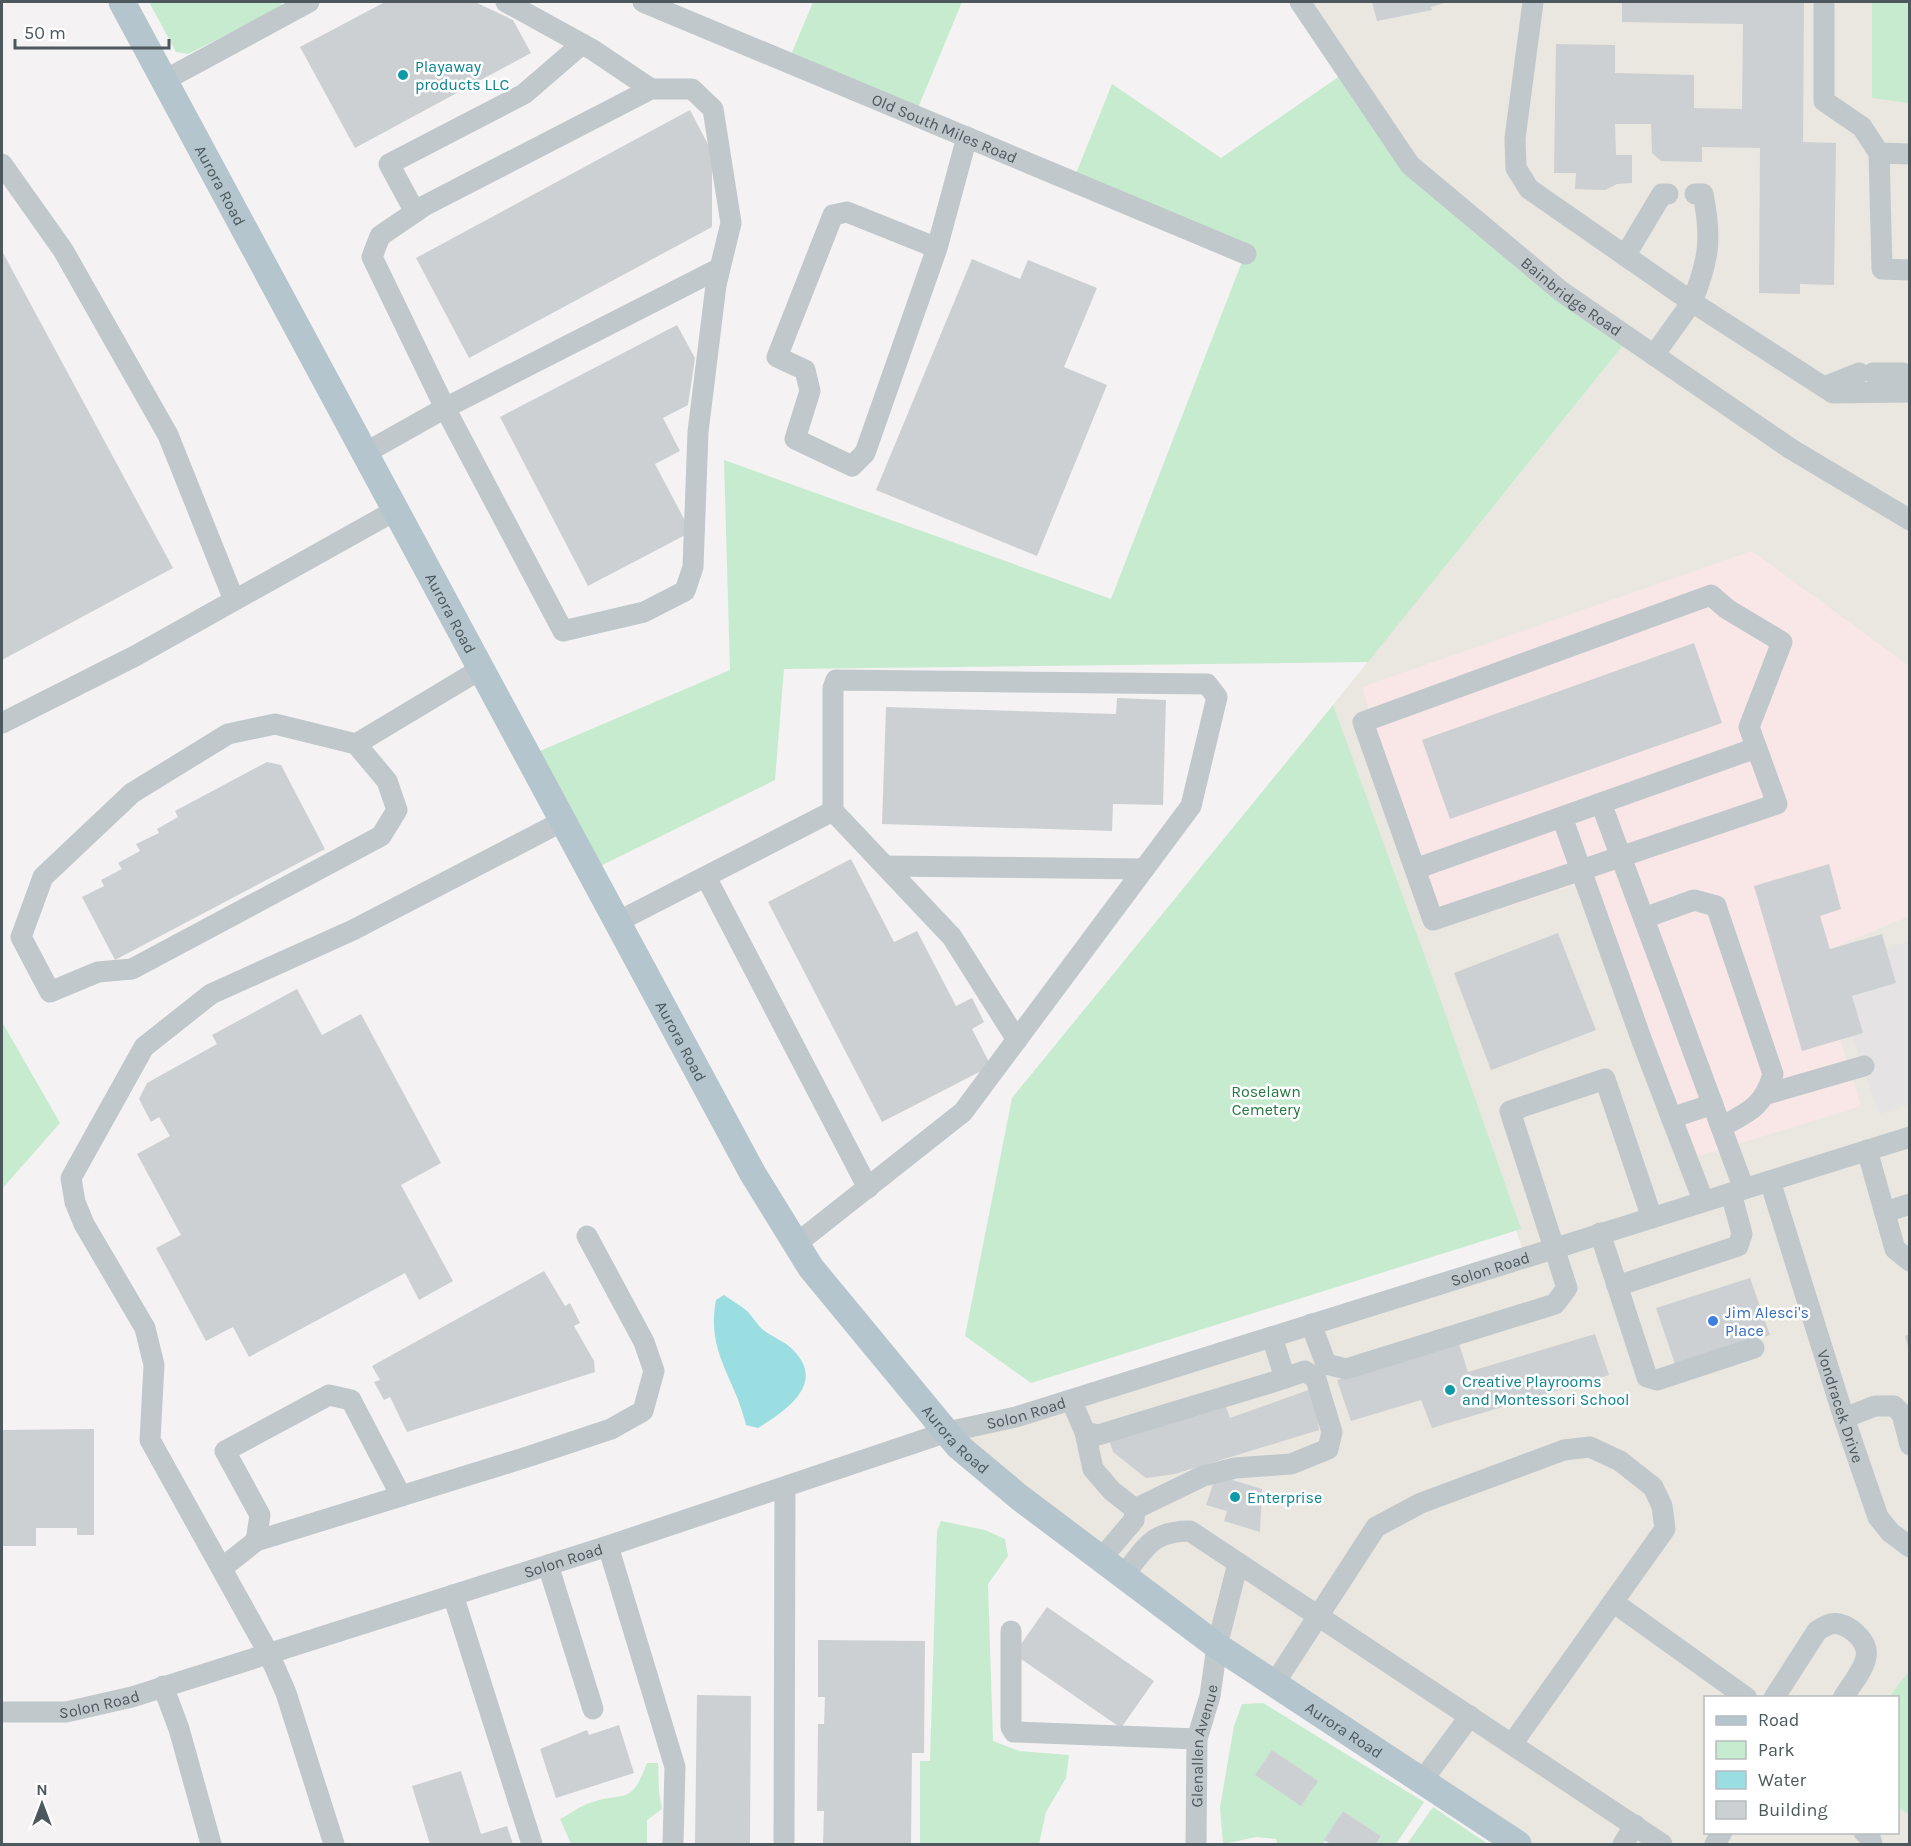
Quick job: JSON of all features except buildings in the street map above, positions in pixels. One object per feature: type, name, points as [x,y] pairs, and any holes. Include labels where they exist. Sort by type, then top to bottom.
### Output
[{"type":"main road","name":"Aurora Road","points":[[122,2],[753,1174],[825,1286],[958,1446],[1019,1497],[1217,1646],[1513,1843]]},
{"type":"street","points":[[165,80],[309,2]]},
{"type":"street","points":[[506,2],[582,44],[651,89]]},
{"type":"street","name":"Old South Miles Road","points":[[643,2],[1246,254]]},
{"type":"street","name":"Bainbridge Road","points":[[1300,2],[1410,165],[1562,292],[1791,449],[1910,520]]},
{"type":"street","points":[[1533,2],[1515,138],[1516,168],[1528,189],[1692,302],[1833,393],[1910,392]]},
{"type":"street","points":[[1824,2],[1824,101],[1862,127],[1879,153],[1882,269],[1910,270]]},
{"type":"street","points":[[415,212],[388,164],[524,94],[582,44]]},
{"type":"street","points":[[651,89],[692,89],[712,109],[731,223],[718,269],[698,432],[693,567],[685,591],[644,612],[563,630],[445,408],[372,257],[380,236],[415,212],[651,89]]},
{"type":"street","points":[[937,248],[847,212],[833,215],[777,357],[805,370],[810,391],[795,438],[852,466],[865,453],[937,248],[967,137]]},
{"type":"street","points":[[1879,153],[1910,154]]},
{"type":"street","points":[[2,164],[63,250],[168,435],[234,600]]},
{"type":"street","points":[[1625,256],[1662,194],[1668,194]]},
{"type":"street","points":[[1654,355],[1692,302],[1705,270],[1710,228],[1703,194],[1695,194]]},
{"type":"street","points":[[365,453],[445,408],[718,269]]},
{"type":"street","points":[[1824,387],[1866,373],[1903,373],[1910,377]]},
{"type":"street","points":[[2,723],[135,656],[396,510]]},
{"type":"street","points":[[1711,595],[1726,609],[1782,642],[1749,727],[1776,804],[1622,858],[1433,920],[1363,722],[1711,595]]},
{"type":"street","points":[[356,744],[387,782],[396,810],[381,836],[132,969],[98,972],[50,992],[21,937],[43,877],[132,793],[228,734],[237,732],[275,724],[356,744],[481,669]]},
{"type":"street","points":[[796,1244],[963,1112],[1017,1040],[1191,806],[1217,697],[1207,684],[836,680],[833,688],[833,811],[952,936],[1017,1040]]},
{"type":"street","points":[[1415,869],[1756,748]]},
{"type":"street","points":[[1601,803],[1721,1127],[1738,1191],[1743,1234],[1738,1246],[1617,1286]]},
{"type":"street","points":[[617,922],[833,811]]},
{"type":"street","points":[[1562,817],[1702,1200]]},
{"type":"street","points":[[334,1845],[286,1693],[269,1654],[150,1440],[154,1365],[145,1328],[84,1224],[75,1202],[71,1178],[144,1047],[211,994],[353,930],[563,821]]},
{"type":"street","points":[[886,866],[1144,869]]},
{"type":"street","points":[[706,877],[868,1188]]},
{"type":"street","points":[[1644,918],[1694,900],[1716,906],[1773,1074],[1767,1094],[1751,1111],[1721,1127]]},
{"type":"street","points":[[1767,1094],[1864,1066]]},
{"type":"street","points":[[1311,1324],[1326,1364],[1346,1369],[1555,1304],[1568,1288],[1510,1111],[1605,1079],[1652,1218]]},
{"type":"street","points":[[1671,1118],[1713,1104]]},
{"type":"street","name":"Solon Road","points":[[2,1712],[66,1712],[132,1697],[608,1546],[947,1432],[1016,1417],[1652,1218],[1702,1200],[1738,1191],[1910,1137]]},
{"type":"street","points":[[1868,1150],[1895,1249],[1910,1262]]},
{"type":"street","name":"Vondracek Drive","points":[[1770,1181],[1844,1418],[1878,1517],[1890,1532],[1910,1547]]},
{"type":"street","points":[[1885,1212],[1910,1204]]},
{"type":"street","points":[[1600,1233],[1647,1377],[1657,1380],[1754,1348]]},
{"type":"street","points":[[222,1568],[256,1541],[612,1429],[643,1411],[654,1371],[644,1342],[587,1236]]},
{"type":"street","points":[[1272,1337],[1285,1378]]},
{"type":"street","points":[[1085,1432],[1098,1435],[1305,1371],[1316,1379],[1332,1432],[1328,1449],[1291,1464],[1235,1468],[1203,1476],[1135,1509]]},
{"type":"street","points":[[256,1541],[260,1515],[225,1451],[329,1395],[351,1400],[401,1496]]},
{"type":"street","points":[[1071,1400],[1085,1432],[1093,1469],[1112,1491],[1135,1509]]},
{"type":"street","points":[[1844,1418],[1875,1406],[1894,1406],[1902,1414],[1910,1445]]},
{"type":"street","points":[[1274,1684],[1376,1527],[1421,1503],[1564,1450],[1590,1447],[1620,1461],[1653,1486],[1662,1506],[1665,1529],[1512,1744]]},
{"type":"street","points":[[784,1845],[785,1487]]},
{"type":"street","points":[[1101,1559],[1134,1520],[1135,1509]]},
{"type":"street","points":[[1123,1575],[1152,1542],[1168,1531],[1190,1531],[1662,1845]]},
{"type":"street","points":[[608,1546],[675,1767],[673,1845]]},
{"type":"street","name":"Glenallen Avenue","points":[[1196,1845],[1197,1739],[1210,1696],[1217,1646],[1238,1563]]},
{"type":"street","points":[[548,1565],[593,1709]]},
{"type":"street","points":[[453,1595],[532,1845]]},
{"type":"street","points":[[1613,1602],[1744,1696]]},
{"type":"street","points":[[1775,1696],[1817,1631],[1826,1625],[1838,1623],[1858,1634],[1866,1649],[1866,1659],[1844,1696]]},
{"type":"street","points":[[1011,1631],[1011,1727],[1014,1732],[1197,1739]]},
{"type":"street","points":[[163,1686],[179,1729],[211,1845]]},
{"type":"street","points":[[1422,1781],[1470,1716]]},
{"type":"street","points":[[1623,1845],[1635,1825]]},
{"type":"shaded area","points":[[1300,2],[1909,2],[1909,1844],[1518,1844],[1217,1646],[947,1432],[1525,1256],[1333,705],[1629,338],[1410,165]]},
{"type":"shaded area","points":[[1752,551],[1909,666],[1909,916],[1814,956],[1861,1106],[1680,1162],[1578,884],[1441,928],[1433,920],[1362,687]]},
{"type":"shaded area","points":[[1909,941],[1909,1104],[1879,1114],[1829,968]]},
{"type":"green space","points":[[149,2],[281,2],[282,7],[188,54],[176,52]]},
{"type":"green space","points":[[813,2],[962,2],[915,115],[788,62]]},
{"type":"green space","points":[[1872,2],[1909,2],[1909,103],[1872,98]]},
{"type":"green space","points":[[1347,71],[1410,165],[1629,338],[1368,662],[784,669],[775,780],[590,871],[528,756],[730,670],[724,460],[1111,599],[1245,254],[1073,181],[1112,84],[1221,158]]},
{"type":"green space","name":"Roselawn Cemetery","points":[[1333,705],[1521,1229],[1031,1383],[965,1336],[1012,1098]]},
{"type":"green space","points":[[2,1022],[60,1123],[2,1189]]},
{"type":"green space","points":[[941,1521],[985,1530],[1005,1539],[1008,1556],[988,1584],[993,1741],[1019,1751],[1069,1755],[1066,1778],[1046,1812],[1039,1844],[920,1844],[920,1761],[930,1761],[937,1531]]},
{"type":"green space","points":[[1909,1671],[1909,1815],[1899,1808],[1899,1696],[1890,1696]]},
{"type":"green space","points":[[1263,1703],[1424,1802],[1396,1844],[1376,1844],[1381,1836],[1343,1811],[1323,1844],[1277,1844],[1276,1839],[1256,1837],[1223,1844],[1220,1807],[1234,1726],[1242,1704]]},
{"type":"green space","points":[[647,1763],[658,1763],[662,1809],[647,1820],[647,1844],[571,1844],[560,1819],[586,1804],[631,1792]]},
{"type":"green space","points":[[1433,1807],[1488,1844],[1407,1844]]},
{"type":"water","points":[[724,1295],[747,1311],[763,1330],[790,1347],[801,1360],[806,1372],[805,1383],[800,1394],[781,1413],[758,1428],[746,1425],[718,1350],[714,1319],[716,1300]]},
{"type":"place","name":"Playaway products LLC","points":[[403,75]]},
{"type":"place","name":"Jim Alesci's Place","points":[[1713,1321]]},
{"type":"place","name":"Creative Playrooms and Montessori School","points":[[1450,1390]]},
{"type":"place","name":"Enterprise","points":[[1235,1497]]}]
